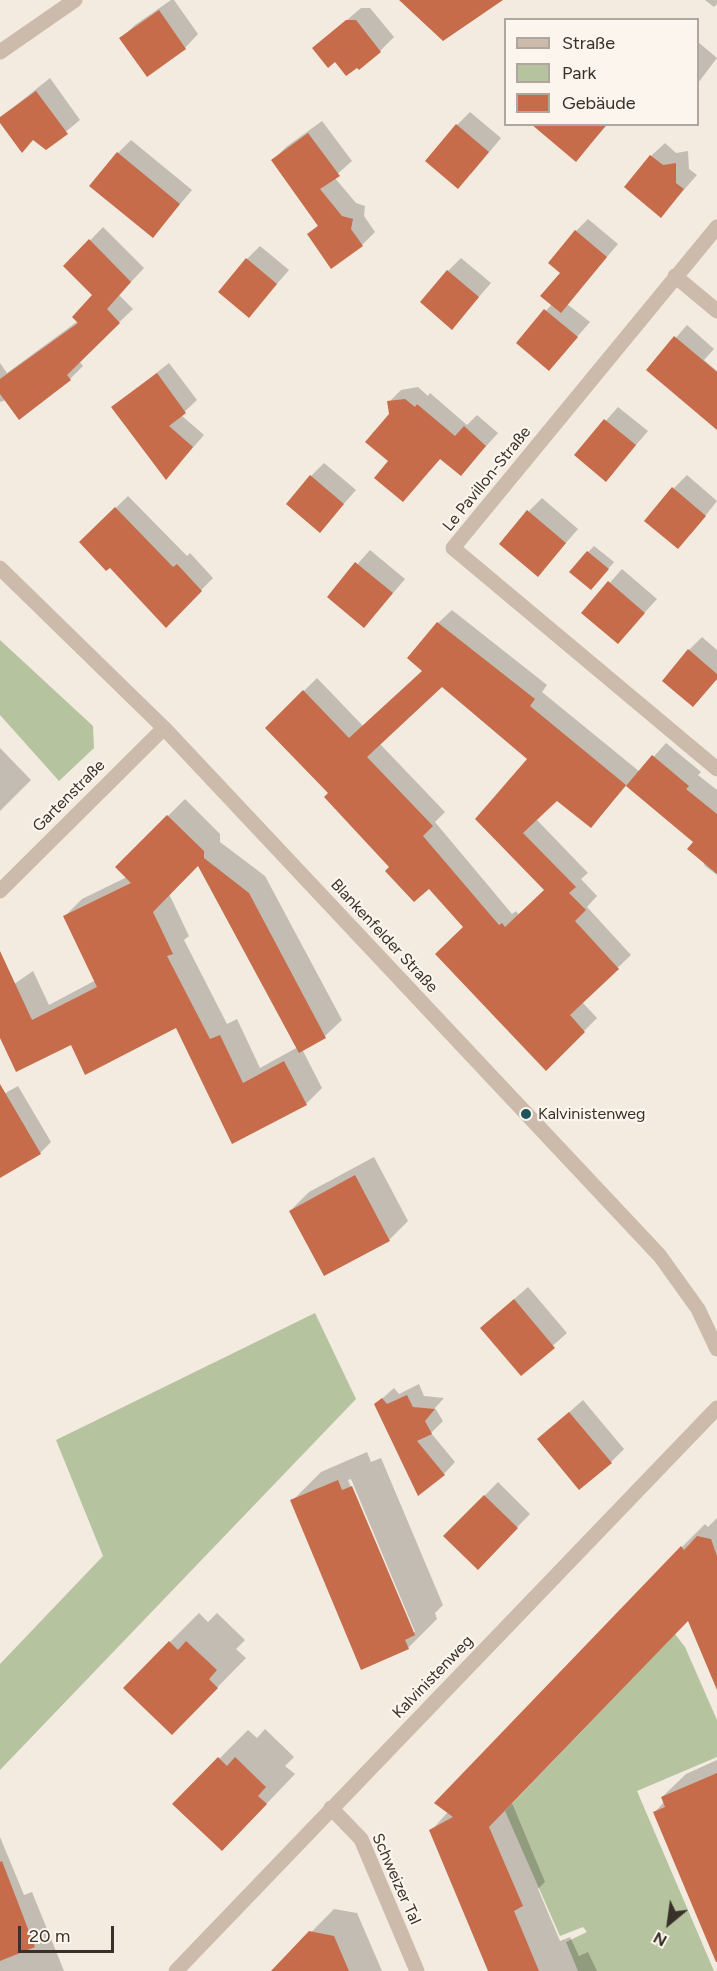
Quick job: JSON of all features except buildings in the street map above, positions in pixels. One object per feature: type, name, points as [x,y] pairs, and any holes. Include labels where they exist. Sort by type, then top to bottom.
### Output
[{"type":"street","points":[[0,52],[75,0]]},
{"type":"street","name":"Le Pavillon-Straße","points":[[717,227],[453,548],[717,769]]},
{"type":"street","points":[[675,276],[717,311]]},
{"type":"street","name":"Blankenfelder Straße","points":[[0,568],[164,728],[660,1256],[698,1309],[717,1349]]},
{"type":"street","name":"Gartenstraße","points":[[0,891],[164,728]]},
{"type":"street","name":"Kalvinistenweg","points":[[176,1971],[717,1408]]},
{"type":"street","name":"Schweizer Tal","points":[[331,1808],[361,1839],[417,1971]]},
{"type":"green space","points":[[0,640],[93,726],[94,748],[59,781],[0,715]]},
{"type":"green space","points":[[315,1313],[356,1399],[0,1770],[0,1664],[103,1556],[56,1440]]},
{"type":"green space","points":[[675,1634],[685,1647],[717,1720],[717,1757],[637,1791],[714,1971],[578,1971],[566,1942],[587,1932],[583,1927],[560,1936],[505,1811]]},
{"type":"place","name":"Kalvinistenweg","points":[[526,1114]]}]
